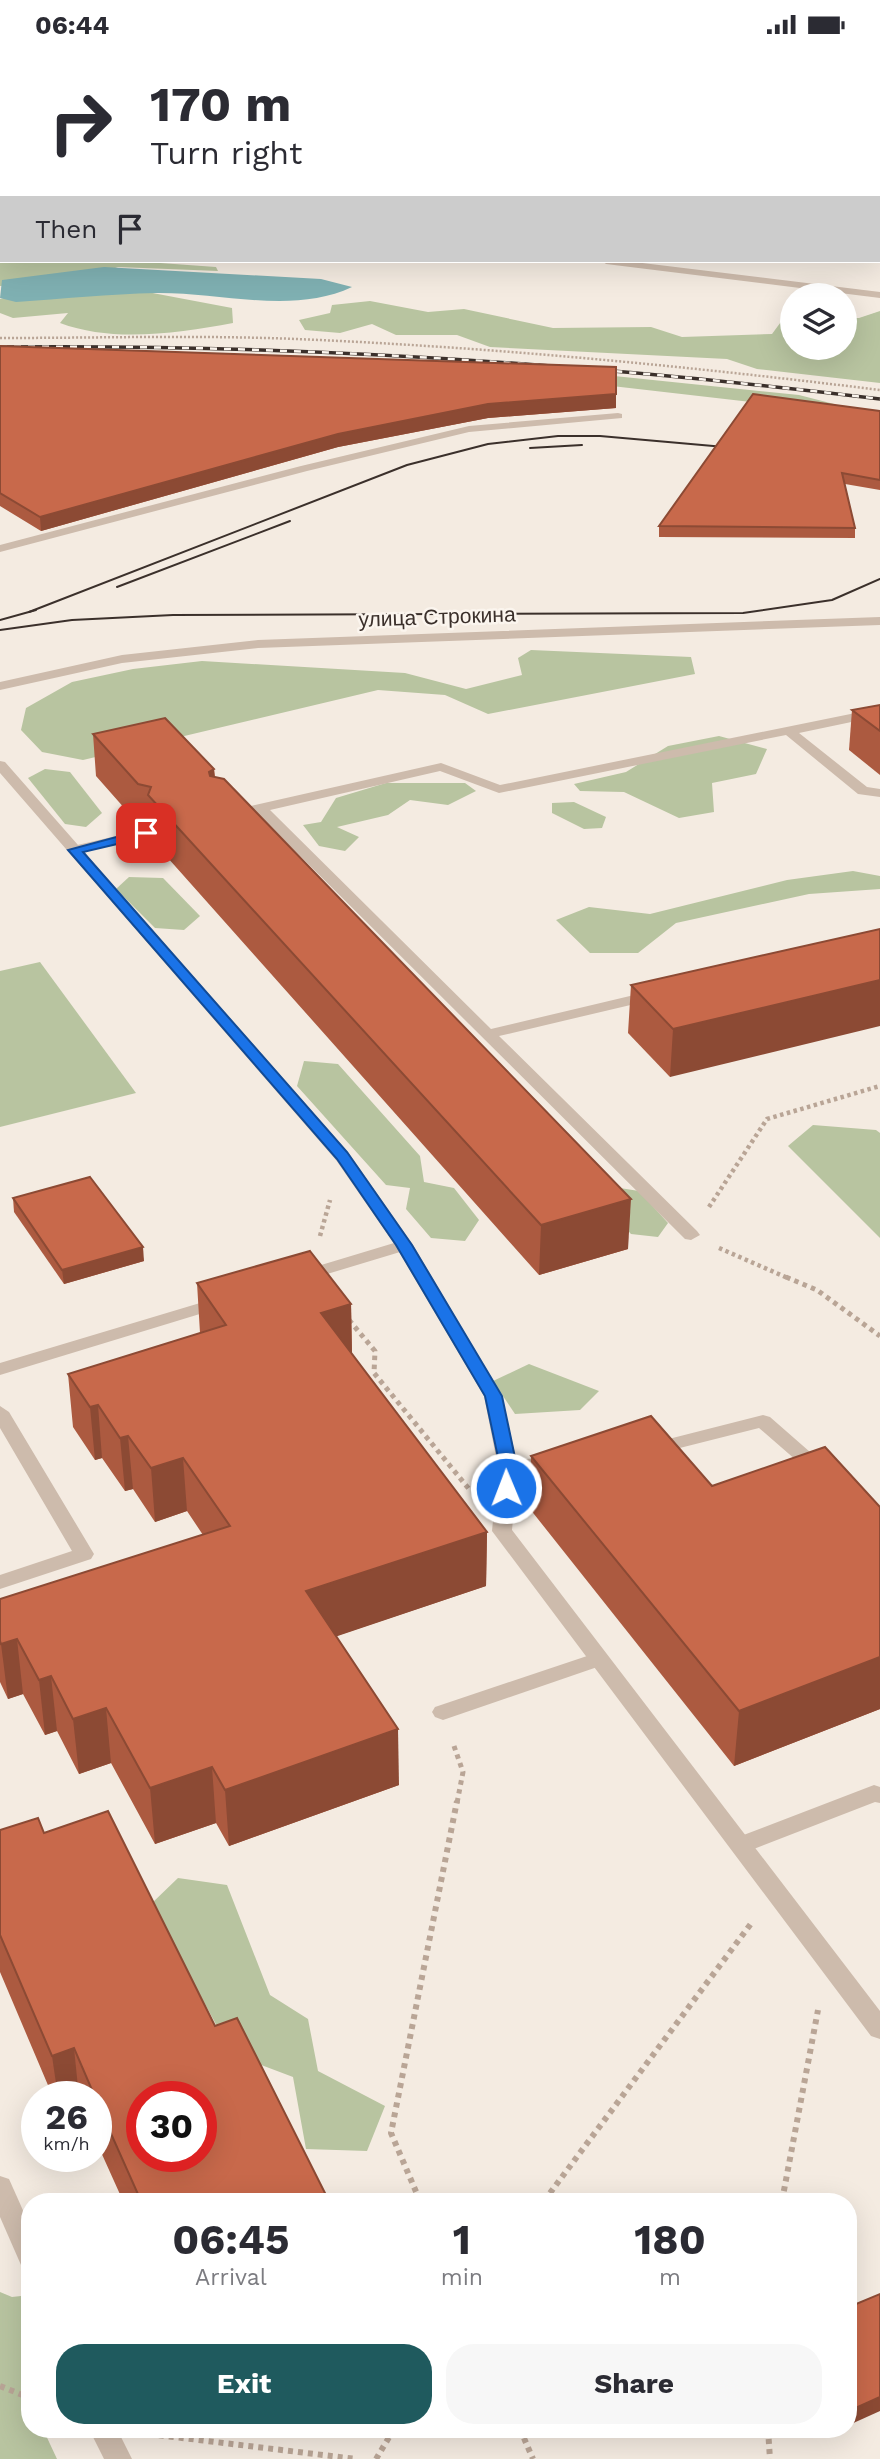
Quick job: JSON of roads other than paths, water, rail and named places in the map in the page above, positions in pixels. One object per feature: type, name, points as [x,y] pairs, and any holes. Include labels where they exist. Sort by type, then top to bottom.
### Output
[{"type":"street","points":[[623,263],[880,295]]},
{"type":"street","points":[[0,549],[469,429],[618,416]]},
{"type":"street","name":"улица Строкина","points":[[0,686],[122,659],[258,644],[880,621]]},
{"type":"street","points":[[234,814],[441,767],[499,789],[880,712]]},
{"type":"street","points":[[789,731],[863,791],[880,793]]},
{"type":"street","points":[[0,765],[342,1156],[404,1245],[493,1396],[508,1467],[502,1531],[880,2029]]},
{"type":"street","points":[[260,808],[691,1235]]},
{"type":"street","points":[[74,850],[146,833]]},
{"type":"street","points":[[488,1034],[663,993]]},
{"type":"street","points":[[285,1282],[404,1245]]},
{"type":"street","points":[[0,1369],[233,1298]]},
{"type":"street","points":[[0,1412],[84,1554],[0,1582]]},
{"type":"street","points":[[636,1453],[763,1421],[831,1480]]},
{"type":"street","points":[[508,1467],[572,1460]]},
{"type":"street","points":[[443,1712],[599,1659]]},
{"type":"street","points":[[741,1845],[874,1793],[880,1795]]},
{"type":"street","points":[[0,2187],[21,2236]]},
{"type":"street","points":[[108,2438],[118,2459]]},
{"type":"water","points":[[104,267],[321,279],[352,287],[305,300],[281,301],[156,293],[16,302],[0,298],[2,280]]},
{"type":"tram line","points":[[30,612],[407,465],[488,444],[558,436],[600,436],[736,448]]},
{"type":"tram line","points":[[530,448],[582,445]]},
{"type":"tram line","points":[[117,587],[290,521]]},
{"type":"tram line","points":[[0,630],[72,620],[173,615],[743,613],[832,600],[880,579]]},
{"type":"tram line","points":[[30,612],[36,610]]},
{"type":"tram line","points":[[0,620],[30,612]]},
{"type":"railway","points":[[0,347],[221,349],[441,358],[660,375],[880,399]]}]
